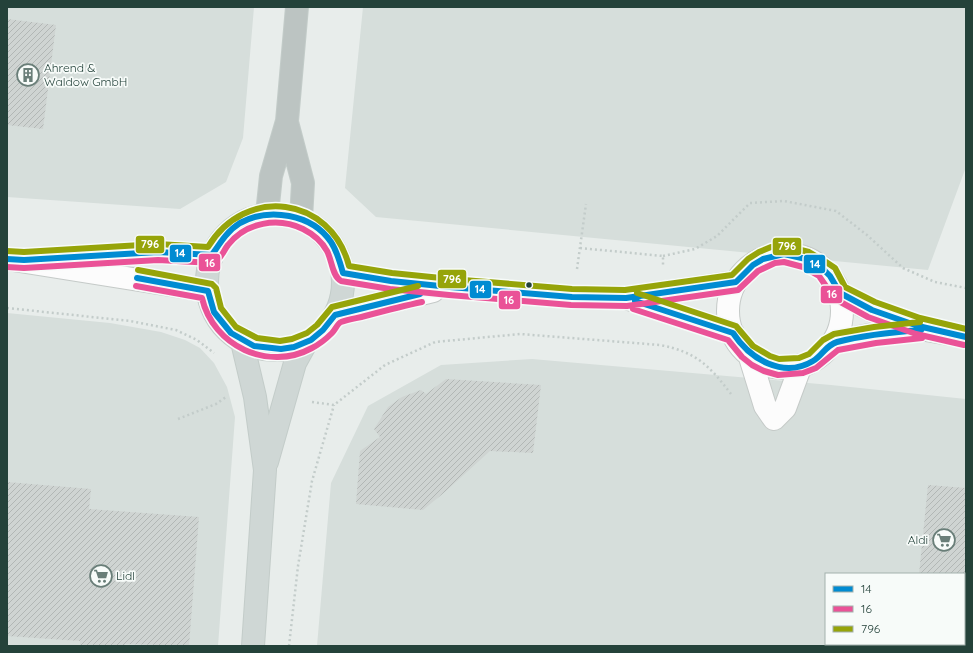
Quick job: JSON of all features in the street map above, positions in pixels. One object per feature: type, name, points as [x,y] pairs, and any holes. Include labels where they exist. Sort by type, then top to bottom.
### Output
[{"type":"highway","points":[[267,214],[271,176],[286,121],[297,7]]},
{"type":"highway","points":[[286,121],[303,183],[301,219]]},
{"type":"main road","points":[[267,214],[284,214],[301,219],[317,228],[329,240],[338,255],[343,272],[344,287],[341,301],[335,315],[328,326],[306,343],[285,349],[263,349],[242,342],[226,329],[214,312],[208,291],[208,273],[212,255],[229,232],[253,217],[267,214]]},
{"type":"main road","points":[[242,342],[255,397],[265,470]]},
{"type":"main road","points":[[253,646],[265,470],[295,363],[306,343]]},
{"type":"street","points":[[15,260],[158,252],[212,255]]},
{"type":"street","points":[[790,254],[807,258],[828,273],[840,294],[841,320],[832,343],[813,360],[801,366],[783,368],[765,364],[749,354],[737,341],[729,323],[729,302],[736,282],[746,270],[758,260],[773,255],[790,254]]},
{"type":"street","points":[[15,260],[208,291]]},
{"type":"street","points":[[343,272],[391,281],[572,297],[626,298],[736,282]]},
{"type":"street","points":[[335,315],[450,287]]},
{"type":"street","points":[[840,294],[873,311],[926,330],[966,337]]},
{"type":"street","points":[[626,298],[733,333]]},
{"type":"street","points":[[832,343],[869,335],[926,330]]},
{"type":"street","points":[[749,354],[765,406],[774,419],[785,408],[801,366]]},
{"type":"path","points":[[663,256],[694,249],[717,236],[750,203],[784,201],[836,211],[867,235],[903,268],[935,282],[966,288]]},
{"type":"path","points":[[572,297],[586,204]]},
{"type":"path","points":[[7,308],[130,321],[176,330],[197,340],[218,355]]},
{"type":"path","points":[[290,646],[298,566],[312,481],[334,405],[385,365],[435,342],[520,334],[660,345],[679,349],[701,359],[724,385],[738,404],[765,406]]},
{"type":"path","points":[[178,419],[216,404],[235,392],[255,397]]},
{"type":"path","points":[[284,399],[334,405]]},
{"type":"shaded area","points":[[7,7],[254,7],[243,138],[226,182],[180,209],[7,197]]},
{"type":"shaded area","points":[[363,7],[966,7],[966,167],[928,270],[376,217],[345,188]]},
{"type":"shaded area","points":[[7,313],[110,323],[161,332],[185,340],[200,348],[214,363],[227,387],[235,417],[218,646],[7,646]]},
{"type":"shaded area","points":[[532,359],[831,385],[966,399],[966,646],[317,646],[331,483],[368,406],[441,365]]},
{"type":"building","name":"Ahrend & Waldow GmbH","points":[[7,19],[56,25],[43,129],[7,125]]},
{"type":"building","points":[[446,379],[541,385],[533,453],[490,451],[423,510],[356,504],[360,451],[380,437],[374,429],[388,407],[402,397],[421,390],[426,394]]},
{"type":"building","name":"Lidl","points":[[7,482],[91,489],[89,509],[199,517],[189,646],[125,644],[125,646],[80,646],[80,641],[7,636]]},
{"type":"building","name":"Aldi","points":[[928,485],[966,488],[966,574],[919,573]]},
{"type":"transit line","name":"796","points":[[7,251],[24,252],[158,244],[208,247],[224,227],[243,214],[264,207],[286,207],[306,213],[325,225],[339,243],[349,266],[392,273],[451,279],[572,289],[625,290],[732,275],[748,259],[759,252],[771,247],[785,246],[809,252],[826,262],[835,268],[845,287],[875,302],[920,318],[966,329]]},
{"type":"transit line","name":"14","points":[[7,259],[24,260],[158,252],[212,255],[235,226],[251,218],[264,215],[277,215],[302,219],[323,232],[335,249],[343,273],[391,281],[450,287],[572,297],[626,298],[736,282],[753,265],[763,259],[784,254],[806,259],[823,269],[830,276],[840,293],[872,310],[918,326],[966,337]]},
{"type":"transit line","name":"16","points":[[7,267],[24,268],[158,260],[213,263],[220,258],[235,237],[244,231],[263,224],[283,223],[303,229],[320,241],[329,255],[334,272],[341,281],[390,289],[449,295],[571,305],[627,306],[738,290],[758,271],[775,263],[784,262],[803,267],[819,276],[835,299],[868,317],[916,334],[964,345]]},
{"type":"transit line","name":"796","points":[[138,270],[212,284],[216,288],[221,308],[236,327],[257,338],[280,341],[292,339],[307,333],[317,325],[332,307],[418,286]]},
{"type":"transit line","name":"14","points":[[137,278],[208,291],[214,312],[231,333],[254,346],[281,349],[294,347],[311,340],[323,330],[335,315],[420,294]]},
{"type":"transit line","name":"16","points":[[136,286],[202,298],[208,315],[218,329],[230,341],[245,350],[261,355],[278,357],[295,355],[312,348],[330,335],[341,322],[422,302]]},
{"type":"transit line","name":"796","points":[[637,293],[736,326],[753,346],[770,356],[779,359],[799,358],[809,354],[823,340],[834,334],[874,327],[920,322]]},
{"type":"transit line","name":"14","points":[[635,301],[733,333],[748,351],[768,364],[779,367],[790,368],[802,366],[816,359],[833,343],[858,337],[921,330]]},
{"type":"transit line","name":"16","points":[[633,309],[728,340],[742,357],[752,365],[764,371],[778,375],[803,373],[816,368],[838,350],[876,343],[922,338]]},
{"type":"place","name":"Ahrend & Waldow GmbH","points":[[28,75]]},
{"type":"place","name":"Aldi","points":[[944,540]]},
{"type":"place","name":"Lidl","points":[[101,576]]}]
